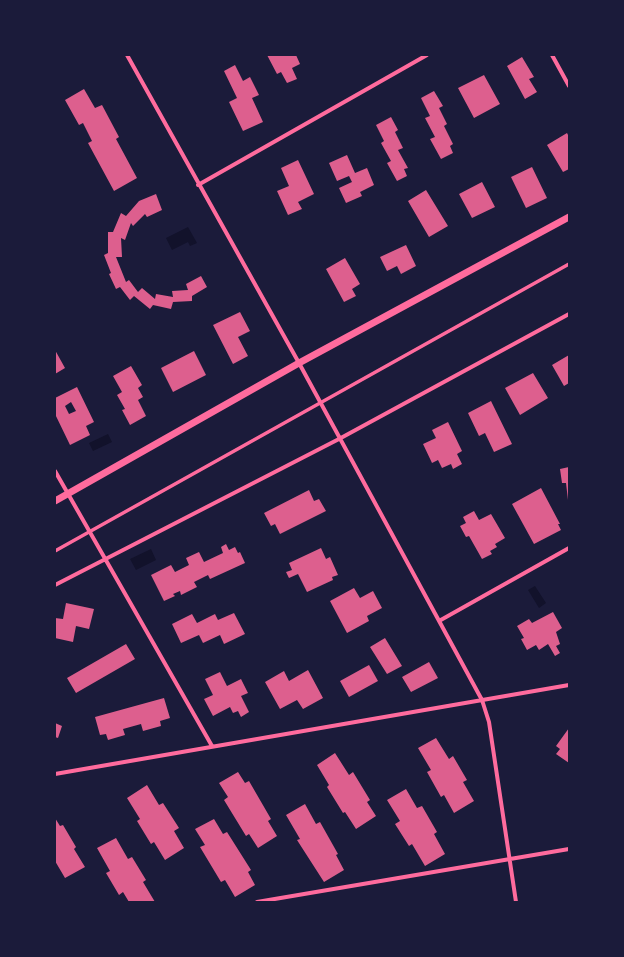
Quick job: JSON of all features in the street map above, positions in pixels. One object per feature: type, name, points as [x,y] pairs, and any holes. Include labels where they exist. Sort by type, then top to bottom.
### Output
[{"type":"street","points":[[127,55],[198,185],[299,363],[482,700],[488,722],[508,860],[516,902]]},
{"type":"street","points":[[198,185],[427,55]]},
{"type":"street","points":[[552,55],[569,86]]},
{"type":"street","points":[[55,501],[299,363],[569,217]]},
{"type":"street","points":[[55,551],[569,264]]},
{"type":"street","points":[[55,585],[106,557],[339,439],[569,314]]},
{"type":"street","points":[[55,470],[106,557],[212,746]]},
{"type":"street","points":[[439,621],[569,548]]},
{"type":"street","points":[[55,774],[569,685]]},
{"type":"street","points":[[257,902],[569,849]]},
{"type":"shaded area","points":[[188,227],[197,243],[190,246],[188,242],[172,250],[166,238]]},
{"type":"shaded area","points":[[108,434],[112,442],[93,451],[89,443]]},
{"type":"shaded area","points":[[151,549],[156,560],[136,570],[130,559]]},
{"type":"shaded area","points":[[535,586],[546,603],[539,608],[528,590]]},
{"type":"building","points":[[267,55],[296,55],[300,64],[292,68],[297,79],[287,83],[281,72],[277,74]]},
{"type":"building","points":[[522,57],[534,77],[529,79],[537,92],[525,99],[507,66]]},
{"type":"building","points":[[235,65],[243,81],[250,77],[259,95],[252,98],[263,122],[243,131],[229,102],[237,98],[224,71]]},
{"type":"building","points":[[484,75],[500,104],[474,118],[458,88]]},
{"type":"building","points":[[84,89],[95,108],[102,105],[119,137],[116,139],[137,178],[114,191],[88,143],[92,141],[83,123],[79,125],[65,100]]},
{"type":"building","points":[[434,91],[443,106],[439,108],[447,124],[444,126],[453,144],[450,146],[453,153],[441,159],[430,139],[435,137],[425,118],[430,116],[421,98]]},
{"type":"building","points":[[391,117],[398,130],[395,132],[403,148],[398,150],[408,168],[404,169],[407,176],[397,181],[387,163],[391,161],[381,143],[384,141],[376,125]]},
{"type":"building","points":[[567,133],[569,137],[569,169],[563,172],[547,145]]},
{"type":"building","points":[[347,155],[355,173],[367,168],[374,185],[360,192],[362,196],[346,203],[339,188],[352,182],[349,176],[337,181],[329,163]]},
{"type":"building","points":[[298,160],[314,194],[298,202],[302,209],[288,215],[277,191],[289,186],[281,168]]},
{"type":"building","points":[[532,167],[547,198],[526,208],[511,177]]},
{"type":"building","points":[[482,182],[495,207],[472,218],[459,194]]},
{"type":"building","points":[[426,190],[448,226],[429,237],[408,201]]},
{"type":"building","points":[[156,194],[162,210],[147,217],[145,214],[133,226],[131,223],[125,240],[121,238],[122,257],[116,257],[126,282],[129,280],[138,292],[142,288],[155,299],[156,294],[173,297],[172,291],[188,290],[186,284],[201,276],[207,287],[192,296],[192,301],[173,302],[171,309],[153,305],[150,309],[134,296],[130,300],[120,287],[116,289],[109,274],[111,273],[104,255],[108,253],[108,232],[113,232],[121,213],[126,216],[139,201]]},
{"type":"building","points":[[406,245],[416,266],[401,274],[397,266],[387,271],[380,257]]},
{"type":"building","points":[[345,258],[360,284],[352,289],[356,296],[344,302],[326,269]]},
{"type":"building","points":[[240,312],[250,331],[238,337],[248,356],[233,364],[213,325]]},
{"type":"building","points":[[55,350],[65,368],[55,374]]},
{"type":"building","points":[[194,351],[206,375],[173,392],[161,368]]},
{"type":"building","points":[[569,355],[569,383],[564,386],[552,365]]},
{"type":"building","points":[[131,366],[142,385],[138,388],[143,397],[138,400],[146,416],[130,425],[122,410],[125,409],[117,395],[122,392],[113,376]]},
{"type":"building","points":[[533,373],[548,398],[520,415],[505,388]]},
{"type":"building","points":[[77,387],[94,422],[86,426],[90,435],[70,445],[55,414],[55,398]],"holes":[[[71,402],[76,411],[69,414],[65,406]]]},
{"type":"building","points":[[491,401],[512,444],[494,452],[485,433],[479,436],[468,413]]},
{"type":"building","points":[[448,422],[462,451],[457,454],[462,464],[453,469],[451,464],[442,468],[438,460],[432,463],[423,444],[436,438],[432,430]]},
{"type":"building","points":[[569,467],[568,500],[566,483],[562,483],[560,469]]},
{"type":"building","points":[[541,488],[560,524],[558,524],[561,530],[534,544],[512,504]]},
{"type":"building","points":[[309,490],[314,501],[319,499],[326,511],[280,534],[275,524],[271,526],[264,513]]},
{"type":"building","points":[[474,511],[479,520],[491,514],[505,538],[495,544],[497,547],[490,551],[492,554],[482,559],[469,536],[466,537],[460,526],[466,523],[463,517]]},
{"type":"building","points":[[226,544],[229,550],[235,547],[238,553],[240,552],[245,563],[210,579],[208,575],[194,582],[197,587],[181,595],[180,591],[173,594],[175,596],[164,601],[151,575],[171,565],[175,572],[189,565],[186,558],[199,552],[204,562],[223,553],[221,547]]},
{"type":"building","points":[[321,548],[326,559],[330,557],[338,575],[332,577],[333,580],[307,592],[298,574],[289,578],[286,572],[292,570],[289,563]]},
{"type":"building","points":[[354,588],[360,598],[373,591],[382,608],[367,616],[369,621],[347,633],[330,601]]},
{"type":"building","points":[[66,603],[94,609],[89,629],[76,626],[73,642],[55,638],[55,618],[63,619]]},
{"type":"building","points":[[553,612],[562,628],[556,632],[560,644],[556,646],[560,653],[555,656],[548,644],[539,650],[536,645],[527,650],[521,639],[524,638],[517,626],[529,619],[532,623]]},
{"type":"building","points":[[234,613],[245,634],[224,644],[220,635],[203,643],[199,635],[181,643],[172,624],[192,614],[197,623],[215,614],[218,620]]},
{"type":"building","points":[[385,638],[402,666],[387,674],[370,647]]},
{"type":"building","points":[[126,644],[135,659],[76,693],[67,678]]},
{"type":"building","points":[[429,662],[438,678],[411,692],[402,677]]},
{"type":"building","points":[[369,665],[378,681],[349,697],[340,681]]},
{"type":"building","points":[[308,670],[323,698],[303,709],[297,700],[280,709],[265,682],[284,671],[289,681]]},
{"type":"building","points":[[220,672],[227,686],[241,679],[248,693],[241,696],[249,712],[241,717],[238,711],[233,713],[230,707],[213,716],[204,699],[213,695],[205,679]]},
{"type":"building","points":[[164,698],[170,718],[160,721],[161,726],[143,731],[141,724],[123,729],[125,735],[108,740],[106,734],[100,735],[95,717]]},
{"type":"building","points":[[55,723],[62,726],[58,738],[55,737]]},
{"type":"building","points":[[569,728],[569,763],[556,754],[560,749],[556,746]]},
{"type":"building","points":[[436,738],[449,759],[453,756],[467,780],[463,782],[474,801],[454,813],[444,795],[441,797],[427,772],[431,770],[418,748]]},
{"type":"building","points":[[335,753],[349,775],[353,772],[370,800],[367,802],[376,816],[356,829],[345,812],[343,813],[327,787],[329,785],[317,765]]},
{"type":"building","points":[[238,772],[245,783],[249,781],[271,819],[268,821],[277,836],[258,848],[249,834],[246,836],[224,800],[228,797],[219,783]]},
{"type":"building","points":[[147,785],[159,805],[163,803],[179,828],[174,831],[184,848],[165,860],[154,842],[151,844],[137,821],[140,819],[127,798]]},
{"type":"building","points":[[406,789],[417,808],[422,806],[437,832],[434,834],[445,854],[425,866],[412,844],[409,846],[395,824],[400,821],[387,800]]},
{"type":"building","points":[[305,804],[316,824],[320,822],[338,854],[336,855],[344,870],[324,882],[297,840],[300,839],[286,815]]},
{"type":"building","points":[[55,818],[60,826],[63,825],[76,847],[74,849],[85,867],[65,878],[55,861]]},
{"type":"building","points":[[214,819],[223,834],[227,832],[251,870],[248,872],[255,885],[235,897],[225,880],[221,882],[200,847],[205,845],[195,829]]},
{"type":"building","points":[[116,838],[128,859],[132,857],[146,880],[143,882],[155,902],[129,902],[123,892],[119,895],[106,873],[110,871],[97,848]]}]
